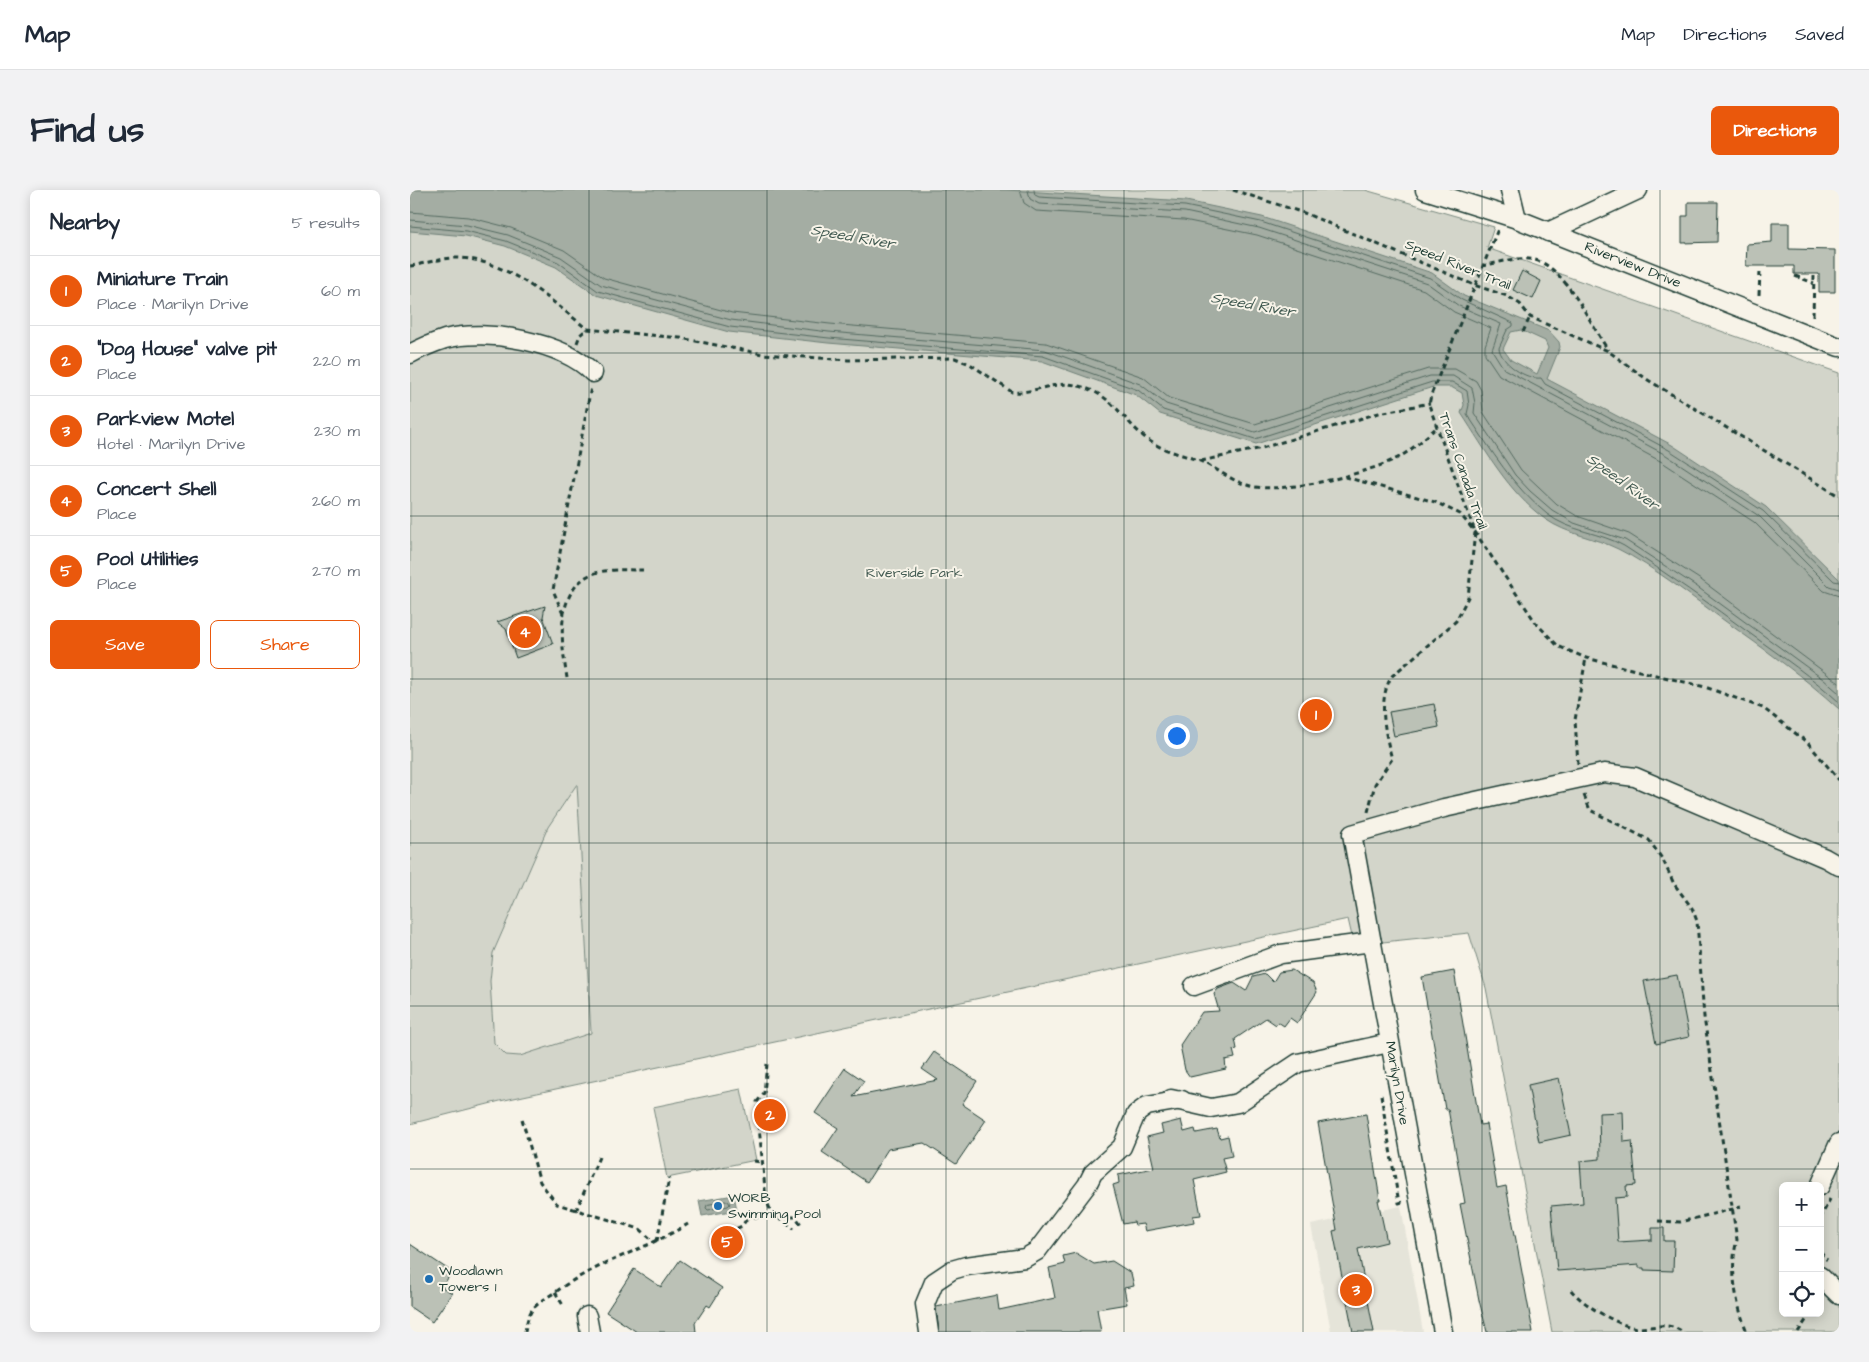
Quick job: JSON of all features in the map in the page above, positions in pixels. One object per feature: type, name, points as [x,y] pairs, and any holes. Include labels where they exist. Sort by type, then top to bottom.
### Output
[{"type":"street","name":"Riverview Drive","points":[[1425,190],[1510,217],[1839,347]]},
{"type":"street","points":[[1510,190],[1510,217]]},
{"type":"street","points":[[1548,232],[1638,190]]},
{"type":"street","points":[[410,354],[447,339],[479,337],[532,342],[551,346],[572,355],[593,373]]},
{"type":"street","points":[[1580,779],[1604,773],[1635,777],[1839,866]]},
{"type":"street","name":"Marilyn Drive","points":[[1443,1332],[1352,834],[1444,808],[1580,779]]},
{"type":"street","points":[[1194,986],[1281,954],[1372,942]]},
{"type":"street","points":[[1162,1098],[1182,1100],[1211,1108],[1238,1103],[1298,1062],[1390,1042]]},
{"type":"street","points":[[930,1332],[926,1304],[934,1282],[952,1270],[966,1266],[1025,1258],[1037,1251],[1087,1185],[1093,1173],[1122,1147],[1136,1114],[1147,1106],[1182,1100]]},
{"type":"street","points":[[1822,1182],[1839,1144]]},
{"type":"street","points":[[1824,1280],[1839,1295]]},
{"type":"path","name":"Speed River Trail","points":[[1233,190],[1304,213],[1474,285],[1507,296],[1520,304],[1530,317],[1608,351],[1648,380],[1839,496]]},
{"type":"path","name":"Trans Canada Trail","points":[[1367,814],[1374,784],[1392,759],[1385,718],[1384,699],[1388,683],[1392,676],[1456,622],[1463,612],[1468,597],[1475,532],[1437,428],[1430,403],[1431,395],[1482,266],[1510,217]]},
{"type":"path","points":[[410,266],[453,258],[484,262],[512,275],[587,329],[680,338],[736,351],[772,355],[848,360],[955,358],[970,364],[1012,392],[1064,384],[1079,385],[1110,401],[1146,438],[1159,446],[1200,461],[1247,486],[1276,489],[1344,477],[1374,469],[1402,455],[1437,428]]},
{"type":"path","points":[[1482,266],[1508,260],[1534,260],[1557,271],[1608,351]]},
{"type":"path","points":[[1758,295],[1760,271]]},
{"type":"path","points":[[1794,276],[1814,284]]},
{"type":"path","points":[[1813,316],[1814,276]]},
{"type":"path","points":[[1523,332],[1530,317]]},
{"type":"path","points":[[572,355],[580,335],[587,329]]},
{"type":"path","points":[[563,614],[553,590],[593,373]]},
{"type":"path","points":[[1200,461],[1262,448],[1379,413],[1430,403]]},
{"type":"path","points":[[1344,477],[1435,502],[1460,514],[1475,532],[1546,634],[1558,646],[1586,658],[1704,687],[1763,708],[1808,743],[1839,780]]},
{"type":"path","points":[[567,678],[563,654],[563,614],[572,590],[586,576],[611,571],[643,570]]},
{"type":"path","points":[[1586,658],[1575,720],[1580,779],[1590,810],[1649,840],[1663,860],[1674,884],[1692,908],[1697,921],[1704,1017],[1737,1240],[1735,1258],[1736,1306],[1746,1332]]},
{"type":"path","points":[[766,1064],[764,1093],[758,1102],[761,1162],[766,1198],[773,1216],[794,1229]]},
{"type":"path","points":[[522,1119],[540,1182],[557,1204],[640,1229],[653,1242],[657,1242]]},
{"type":"path","points":[[576,1211],[599,1157]]},
{"type":"path","points":[[754,1161],[761,1162]]},
{"type":"path","points":[[657,1242],[669,1178]]},
{"type":"path","points":[[1658,1221],[1680,1222],[1741,1207]]},
{"type":"path","points":[[723,1238],[724,1234],[742,1226],[747,1217],[773,1216],[796,1218],[802,1226]]},
{"type":"path","points":[[525,1332],[530,1312],[537,1304],[555,1292],[604,1262],[657,1242],[688,1224]]},
{"type":"path","points":[[1571,1290],[1578,1298],[1601,1314],[1635,1330],[1668,1325],[1683,1332]]},
{"type":"path","points":[[555,1292],[563,1306]]},
{"type":"path","points":[[1798,1332],[1808,1317]]},
{"type":"shaded area","points":[[577,784],[591,1034],[520,1056],[506,1055],[494,1043],[490,981],[493,953],[548,827]]},
{"type":"shaded area","points":[[1401,1206],[1423,1332],[1326,1332],[1331,1331],[1311,1225]]},
{"type":"green space","name":"Riverside Park","points":[[410,190],[1365,190],[1494,227],[1487,248],[1839,373],[1839,1332],[1552,1332],[1486,988],[1469,933],[1354,945],[1348,919],[500,1101],[410,1124]],"holes":[[[577,784],[591,1033],[520,1056],[506,1055],[494,1043],[490,981],[493,953],[548,827]]]},
{"type":"green space","points":[[741,1089],[756,1160],[667,1178],[653,1107]]},
{"type":"water","name":"Speed River","points":[[410,190],[1006,190],[1186,201],[1262,217],[1432,273],[1464,296],[1549,331],[1559,342],[1560,347],[1547,379],[1672,445],[1766,507],[1839,579],[1839,709],[1783,663],[1659,573],[1618,549],[1563,529],[1545,519],[1520,496],[1498,470],[1461,413],[1464,405],[1462,393],[1451,387],[1433,387],[1256,444],[1160,414],[1136,395],[1042,361],[828,343],[729,332],[596,295],[556,267],[505,246],[466,236],[410,231]],"holes":[[[1521,330],[1545,341],[1548,348],[1537,374],[1511,360],[1503,349],[1511,332]]]},
{"type":"water","name":"WORB Swimming Pool","points":[[734,1195],[737,1210],[702,1216],[699,1201]]},
{"type":"building","points":[[1688,202],[1718,202],[1717,242],[1682,243],[1682,216],[1688,216]]},
{"type":"building","points":[[1772,223],[1789,223],[1789,249],[1835,250],[1835,292],[1819,292],[1819,274],[1794,274],[1794,266],[1746,266],[1747,244],[1772,242]]},
{"type":"building","points":[[1522,271],[1541,281],[1533,299],[1513,290]]},
{"type":"building","points":[[545,606],[543,617],[553,644],[516,658],[506,629],[497,622]]},
{"type":"building","points":[[1434,704],[1439,727],[1394,736],[1389,712]]},
{"type":"building","points":[[1292,970],[1313,983],[1317,992],[1297,1023],[1290,1018],[1284,1026],[1278,1022],[1276,1025],[1266,1018],[1235,1039],[1237,1049],[1233,1050],[1235,1058],[1225,1060],[1226,1069],[1190,1077],[1185,1070],[1180,1045],[1202,1012],[1219,1011],[1214,994],[1218,989],[1234,983],[1246,991],[1253,977],[1265,974],[1273,982],[1279,972]]},
{"type":"building","points":[[1454,971],[1480,1125],[1486,1124],[1497,1188],[1506,1186],[1533,1332],[1487,1332],[1479,1300],[1460,1204],[1465,1203],[1448,1109],[1445,1109],[1422,977]]},
{"type":"building","points":[[1677,975],[1689,1037],[1656,1044],[1644,981]]},
{"type":"building","points":[[934,1052],[977,1081],[962,1104],[986,1120],[956,1164],[924,1143],[888,1149],[867,1182],[822,1152],[838,1128],[815,1113],[845,1068],[864,1081],[853,1097],[938,1080],[922,1069]]},
{"type":"building","points":[[1559,1078],[1571,1135],[1539,1142],[1528,1085]]},
{"type":"building","points":[[1623,1112],[1624,1142],[1632,1141],[1636,1185],[1626,1186],[1627,1197],[1615,1198],[1618,1242],[1652,1240],[1652,1228],[1664,1228],[1664,1241],[1674,1241],[1673,1271],[1644,1270],[1644,1268],[1639,1268],[1639,1265],[1557,1271],[1551,1206],[1583,1203],[1580,1161],[1600,1159],[1599,1113]]},
{"type":"building","points":[[1366,1114],[1380,1200],[1378,1200],[1387,1242],[1358,1249],[1374,1332],[1353,1332],[1333,1231],[1337,1230],[1318,1123]]},
{"type":"building","points":[[1181,1120],[1184,1132],[1195,1129],[1196,1133],[1217,1129],[1220,1138],[1228,1136],[1232,1156],[1222,1158],[1226,1172],[1194,1180],[1201,1215],[1193,1216],[1194,1222],[1145,1231],[1143,1224],[1135,1225],[1134,1222],[1123,1224],[1113,1185],[1119,1183],[1118,1175],[1154,1168],[1147,1137],[1163,1133],[1161,1125]]},
{"type":"building","name":"Woodlawn Towers 1","points":[[410,1244],[452,1272],[442,1287],[452,1293],[432,1322],[410,1307]]},
{"type":"building","points":[[1076,1253],[1094,1264],[1112,1261],[1131,1273],[1134,1286],[1124,1288],[1127,1304],[1097,1309],[1101,1332],[939,1332],[936,1307],[997,1295],[999,1310],[1055,1298],[1049,1268],[1065,1264],[1063,1256]]},
{"type":"building","points":[[680,1260],[722,1288],[710,1307],[707,1305],[695,1323],[696,1332],[637,1332],[606,1312],[634,1269],[661,1287]]},
{"type":"place","name":"Concert Shell","points":[[525,632]]},
{"type":"place","name":"Miniature Train","points":[[1316,715]]},
{"type":"place","name":"\"Dog House\" valve pit","points":[[770,1115]]},
{"type":"place","name":"WORB Swimming Pool","points":[[718,1206]]},
{"type":"place","name":"Pool Utilities","points":[[727,1242]]},
{"type":"place","name":"Woodlawn Towers 1","points":[[429,1279]]},
{"type":"place","name":"Parkview Motel","points":[[1356,1290]]}]
